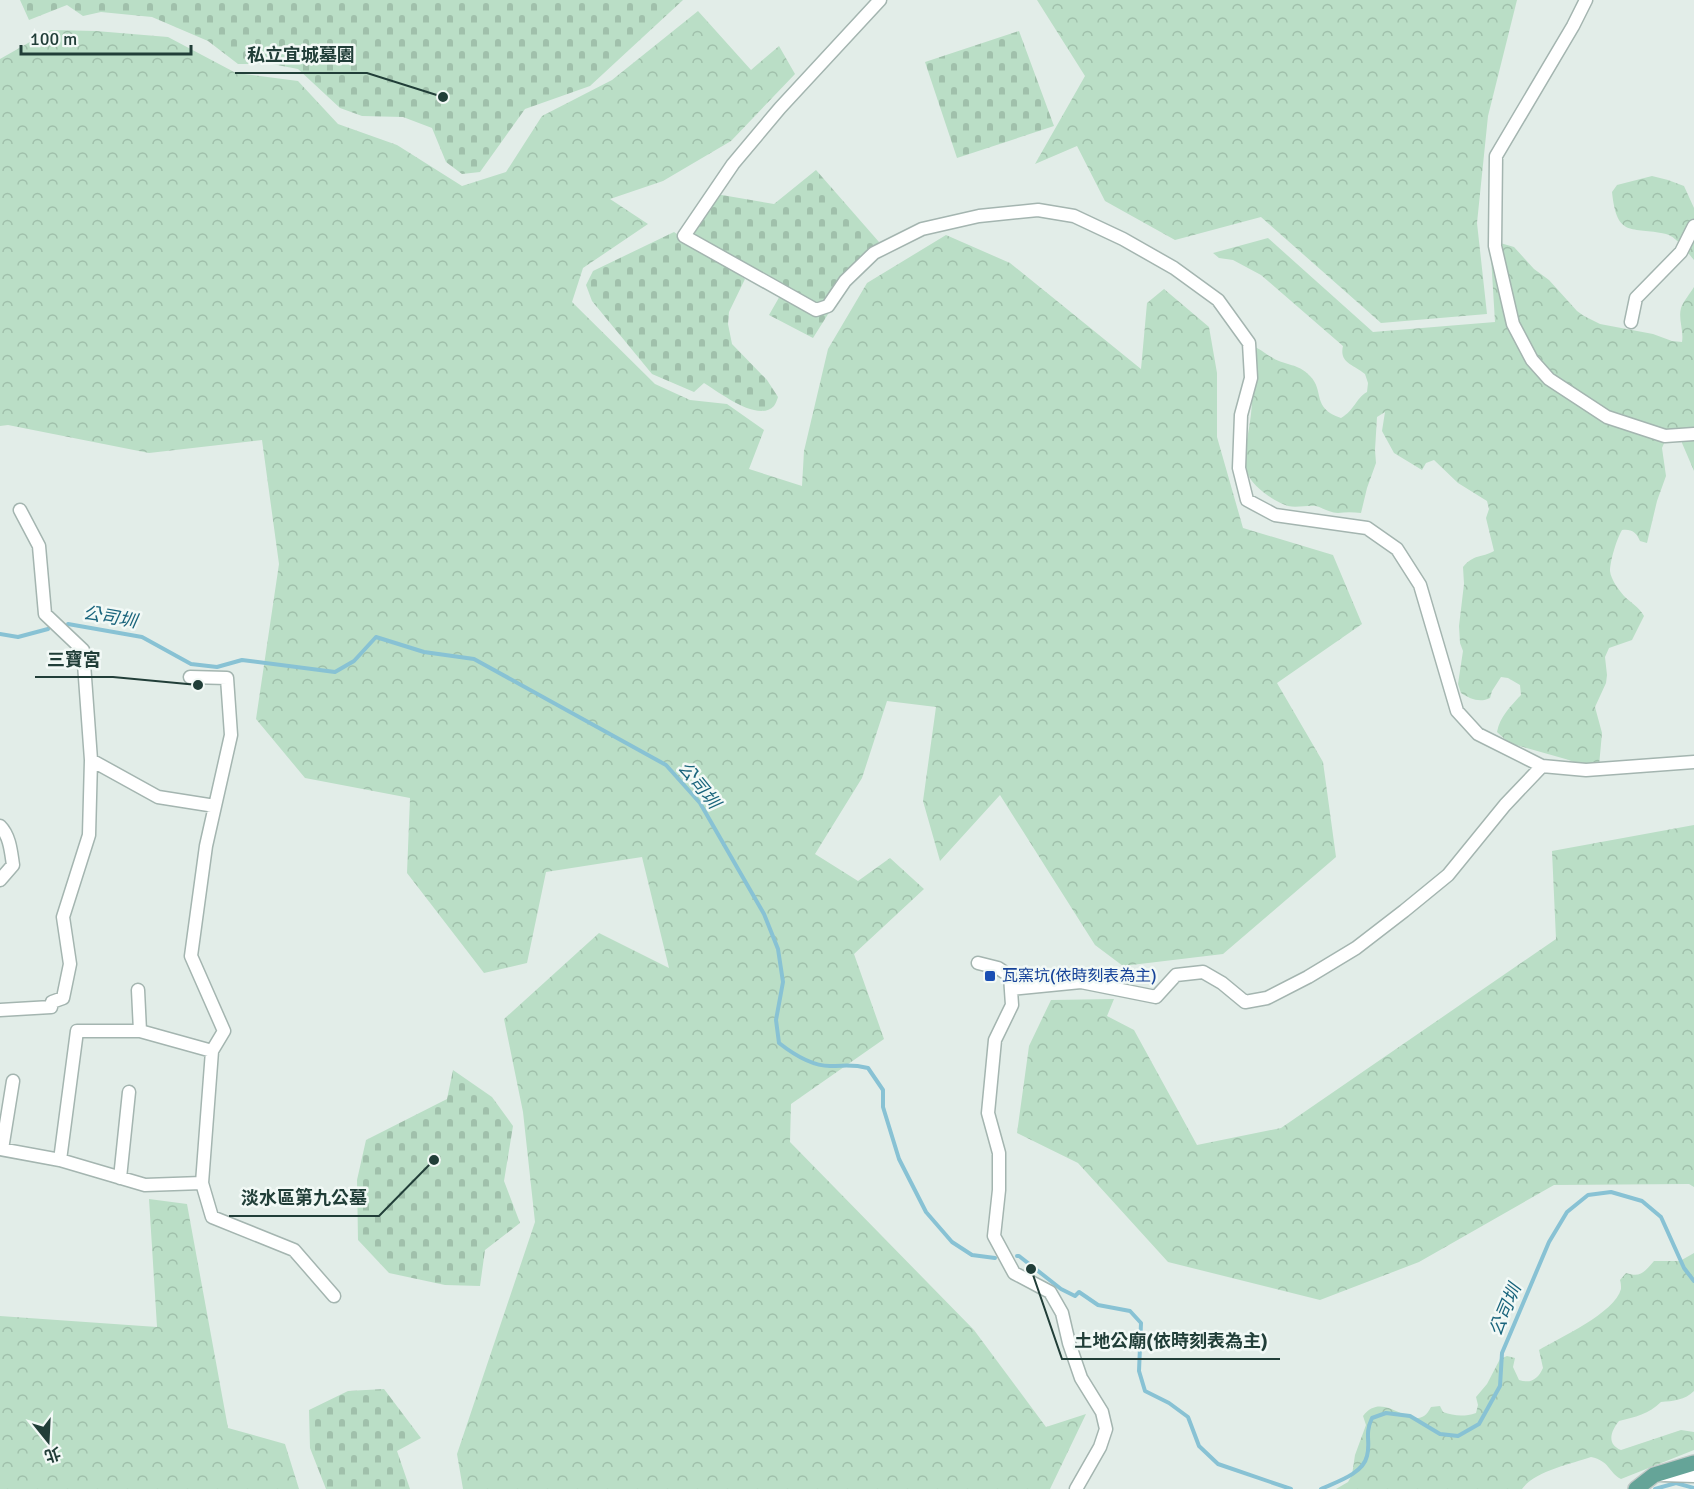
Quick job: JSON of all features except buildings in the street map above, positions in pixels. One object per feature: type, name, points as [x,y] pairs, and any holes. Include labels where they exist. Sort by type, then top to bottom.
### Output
[{"type":"main road","points":[[1636,1489],[1654,1475],[1694,1463]]},
{"type":"street","points":[[880,0],[766,124],[733,165],[684,236],[816,310],[828,306],[845,281],[874,252],[922,229],[979,216],[1038,210],[1074,216],[1123,239],[1174,268],[1218,300],[1249,343],[1251,378],[1241,415],[1239,468],[1247,500],[1275,515],[1368,528],[1397,549],[1420,585],[1457,711],[1478,734],[1542,766],[1586,770],[1694,762]]},
{"type":"street","points":[[1586,0],[1496,156],[1496,246],[1513,324],[1532,360],[1550,379],[1607,417],[1665,436],[1694,434]]},
{"type":"street","points":[[1631,322],[1636,298],[1681,252],[1694,226]]},
{"type":"street","points":[[0,1010],[51,1007],[52,1002],[63,998],[70,964],[63,917],[89,835],[91,760],[83,650],[45,614],[39,546],[20,510]]},
{"type":"street","points":[[190,677],[227,678],[231,735],[206,846],[190,956],[224,1031],[212,1051],[202,1183],[212,1217],[294,1250],[334,1296]]},
{"type":"street","points":[[91,760],[159,797],[215,806]]},
{"type":"street","points":[[1011,989],[1081,982],[1156,997],[1176,975],[1203,972],[1222,983],[1245,1002],[1267,998],[1356,948],[1448,875],[1505,805],[1542,766]]},
{"type":"street","points":[[0,826],[10,846],[13,865],[0,880]]},
{"type":"street","points":[[978,963],[998,968],[1010,976],[1012,1005],[995,1040],[988,1113],[999,1153],[999,1190],[994,1236],[1014,1273],[1050,1292],[1062,1313],[1081,1378],[1102,1412],[1106,1429],[1100,1447],[1076,1489]]},
{"type":"street","points":[[138,990],[140,1031]]},
{"type":"street","points":[[60,1160],[77,1031],[140,1031],[212,1051]]},
{"type":"street","points":[[13,1081],[1,1149],[60,1160],[145,1185],[202,1183]]},
{"type":"street","points":[[120,1178],[129,1092]]},
{"type":"street","points":[[1654,1475],[1694,1476]]},
{"type":"green space","points":[[20,0],[683,0],[590,86],[525,109],[480,172],[462,174],[446,162],[432,128],[403,117],[362,116],[340,108],[298,69],[272,64],[238,64],[208,41],[152,17],[101,12],[83,16],[67,5],[29,20]]},
{"type":"green space","points":[[1037,0],[1517,0],[1488,116],[1477,223],[1487,314],[1381,323],[1261,217],[1175,240],[1105,201],[1077,146],[1035,164],[1085,76]]},
{"type":"green space","points":[[698,11],[751,70],[779,46],[795,74],[731,141],[663,181],[610,199],[648,224],[583,268],[572,302],[655,384],[690,400],[727,404],[764,430],[749,469],[802,486],[804,451],[828,349],[867,283],[946,235],[1010,263],[1141,369],[1147,303],[1164,289],[1209,327],[1217,373],[1217,437],[1243,528],[1333,555],[1362,624],[1277,683],[1323,762],[1336,857],[1223,954],[1123,966],[1095,945],[1000,795],[940,861],[923,801],[936,707],[887,701],[862,778],[815,854],[858,881],[890,858],[924,889],[854,954],[884,1039],[791,1104],[790,1142],[974,1330],[1046,1427],[1086,1414],[1050,1489],[463,1489],[457,1454],[535,1222],[523,1112],[504,1019],[599,933],[669,968],[642,857],[546,872],[527,963],[484,973],[407,873],[410,798],[305,778],[256,719],[279,564],[262,440],[149,453],[8,425],[0,426],[0,59],[51,30],[168,37],[236,73],[298,81],[338,124],[397,145],[462,186],[506,172],[542,116],[612,80]]},
{"type":"green space","points":[[1019,31],[1054,126],[957,158],[925,62]]},
{"type":"green space","points":[[816,170],[879,242],[818,308],[688,234],[716,194],[774,204]]},
{"type":"green space","points":[[1652,176],[1684,186],[1694,208],[1694,260],[1674,238],[1666,234],[1628,228],[1618,217],[1612,192],[1617,185]]},
{"type":"green space","points":[[674,232],[745,279],[729,312],[728,324],[732,344],[767,380],[778,397],[774,406],[767,410],[749,409],[704,383],[694,392],[652,374],[592,301],[586,285],[593,271]]},
{"type":"green space","points":[[1268,238],[1373,332],[1495,322],[1490,240],[1514,247],[1584,316],[1600,324],[1653,334],[1672,341],[1682,342],[1681,308],[1694,287],[1694,471],[1682,443],[1682,434],[1665,441],[1662,448],[1666,476],[1657,501],[1647,543],[1640,541],[1633,532],[1622,530],[1612,556],[1610,571],[1612,578],[1624,596],[1644,616],[1632,640],[1609,648],[1605,657],[1606,683],[1595,707],[1602,733],[1599,766],[1584,767],[1569,760],[1509,743],[1497,732],[1503,716],[1521,695],[1520,685],[1508,678],[1501,677],[1490,698],[1475,700],[1461,693],[1458,684],[1463,651],[1459,626],[1464,584],[1463,567],[1474,558],[1494,551],[1486,518],[1489,509],[1487,501],[1458,483],[1434,460],[1426,463],[1422,470],[1394,453],[1382,431],[1385,412],[1377,417],[1376,463],[1361,513],[1335,513],[1316,506],[1288,506],[1264,493],[1249,477],[1245,455],[1252,388],[1243,355],[1249,350],[1257,348],[1278,361],[1305,372],[1317,387],[1322,404],[1332,414],[1341,418],[1367,392],[1368,383],[1365,374],[1345,360],[1342,352],[1343,346],[1261,275],[1233,260],[1219,258],[1213,253]]},
{"type":"green space","points":[[781,294],[830,311],[813,338],[769,315]]},
{"type":"green space","points":[[1694,825],[1694,1187],[1689,1184],[1554,1185],[1419,1262],[1320,1300],[1168,1262],[1078,1163],[1017,1133],[1029,1046],[1051,1000],[1114,999],[1107,1016],[1134,1030],[1197,1145],[1281,1128],[1556,939],[1552,851]]},
{"type":"green space","points":[[453,1070],[492,1097],[513,1126],[504,1181],[520,1223],[485,1250],[480,1286],[445,1285],[389,1273],[358,1240],[357,1180],[366,1140],[447,1099]]},
{"type":"green space","points":[[149,1199],[187,1204],[228,1428],[285,1444],[299,1489],[0,1489],[0,1316],[157,1327]]},
{"type":"green space","points":[[1694,1253],[1694,1391],[1683,1398],[1661,1402],[1647,1412],[1619,1421],[1611,1437],[1613,1444],[1621,1450],[1681,1430],[1694,1432],[1694,1450],[1621,1479],[1602,1461],[1591,1457],[1535,1477],[1522,1489],[1336,1489],[1348,1482],[1352,1475],[1355,1455],[1366,1425],[1363,1416],[1372,1408],[1390,1409],[1417,1418],[1424,1416],[1431,1407],[1440,1406],[1443,1412],[1451,1414],[1476,1413],[1478,1405],[1476,1397],[1487,1384],[1500,1359],[1507,1356],[1515,1358],[1513,1367],[1519,1380],[1534,1380],[1543,1368],[1539,1350],[1598,1316],[1617,1298],[1621,1289],[1620,1280],[1626,1273],[1639,1274],[1654,1261],[1680,1261]]},
{"type":"green space","points":[[384,1389],[421,1438],[397,1451],[410,1489],[326,1489],[310,1448],[309,1410],[348,1391]]},
{"type":"waterway","name":"公司圳","points":[[68,624],[142,637],[191,664],[217,667],[242,660],[335,672],[354,661],[376,637],[424,652],[474,659],[666,765],[700,803],[764,914],[778,949],[783,982],[776,1020],[779,1043],[816,1064],[868,1068],[883,1090],[883,1107],[899,1159],[926,1212],[952,1242],[972,1255],[995,1258]]},
{"type":"waterway","name":"公司圳","points":[[0,634],[18,637],[48,629]]},
{"type":"waterway","name":"公司圳","points":[[1321,1489],[1348,1477],[1360,1468],[1367,1456],[1368,1429],[1372,1418],[1386,1413],[1410,1416],[1440,1434],[1458,1436],[1479,1424],[1500,1386],[1502,1353],[1549,1242],[1567,1212],[1588,1195],[1611,1192],[1642,1201],[1661,1217],[1684,1268],[1694,1281]]},
{"type":"waterway","name":"公司圳","points":[[1017,1256],[1061,1289],[1075,1296],[1079,1292],[1098,1305],[1130,1311],[1141,1323],[1139,1371],[1145,1391],[1169,1403],[1188,1417],[1199,1446],[1218,1464],[1291,1489]]},
{"type":"waterway","name":"公司圳","points":[[1655,1489],[1676,1483],[1694,1488]]},
{"type":"place","name":"私立宜城墓園","points":[[443,97]]},
{"type":"place","name":"三寶宮","points":[[198,685]]},
{"type":"place","name":"瓦窯坑(依時刻表為主)","points":[[990,976]]},
{"type":"place","name":"淡水區第九公墓","points":[[434,1160]]},
{"type":"place","name":"土地公廟(依時刻表為主)","points":[[1031,1269]]}]
